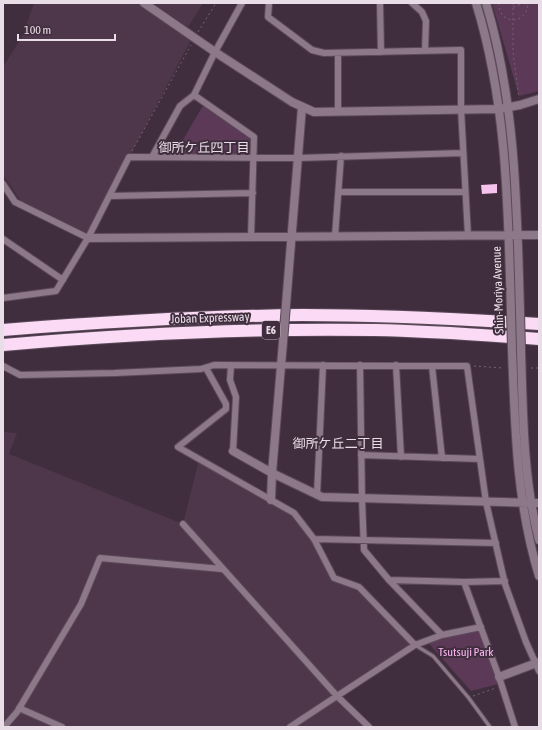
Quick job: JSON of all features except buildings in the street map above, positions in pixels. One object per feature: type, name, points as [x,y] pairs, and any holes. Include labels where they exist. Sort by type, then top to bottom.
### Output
[{"type":"highway","name":"Joban Expressway","points":[[3,330],[225,316],[303,315],[453,319],[539,324]]},
{"type":"highway","name":"Joban Expressway","points":[[3,345],[143,335],[233,331],[376,330],[539,338]]},
{"type":"street","points":[[144,3],[215,52],[292,102],[314,112],[503,108],[539,99]]},
{"type":"street","points":[[152,157],[180,106],[194,95],[215,52],[242,3]]},
{"type":"street","points":[[269,3],[268,17],[312,50],[324,53],[461,50],[461,110],[468,236]]},
{"type":"street","points":[[380,3],[381,52]]},
{"type":"street","points":[[412,3],[422,12],[426,21],[425,51]]},
{"type":"street","name":"Shin-Moriya Avenue","points":[[476,3],[503,108],[512,156],[518,235],[525,456],[535,503],[539,540]]},
{"type":"street","name":"Shin-Moriya Avenue","points":[[486,3],[498,53],[503,108],[517,457],[522,502],[539,576]]},
{"type":"street","points":[[338,53],[338,112]]},
{"type":"street","points":[[194,95],[254,137],[251,237]]},
{"type":"street","points":[[271,500],[302,107]]},
{"type":"street","points":[[3,298],[56,291],[88,238],[129,157],[298,158],[463,153]]},
{"type":"street","points":[[335,236],[341,156]]},
{"type":"street","points":[[3,184],[15,202],[88,238],[539,235]]},
{"type":"street","points":[[339,192],[465,192]]},
{"type":"street","points":[[110,196],[253,193]]},
{"type":"street","points":[[3,239],[63,280]]},
{"type":"street","points":[[3,366],[20,376],[206,368],[214,365],[467,366],[486,502],[505,581],[526,642],[537,662],[539,671]]},
{"type":"street","points":[[231,365],[230,380],[236,397],[233,451],[272,473],[317,495],[322,497],[362,499],[535,503]]},
{"type":"street","points":[[317,495],[323,365]]},
{"type":"street","points":[[360,365],[364,550],[389,580],[442,635]]},
{"type":"street","points":[[396,365],[400,457]]},
{"type":"street","points":[[432,366],[442,458]]},
{"type":"street","points":[[206,368],[226,404],[226,409],[178,447],[294,513],[314,539],[334,578],[359,587],[415,645]]},
{"type":"street","points":[[361,455],[480,459]]},
{"type":"street","points":[[183,524],[337,696],[369,727]]},
{"type":"street","points":[[314,539],[496,543]]},
{"type":"street","points":[[4,727],[19,708],[81,604],[100,558],[222,569]]},
{"type":"street","points":[[389,580],[464,582],[505,581]]},
{"type":"street","points":[[464,582],[499,677],[515,727]]},
{"type":"street","points":[[290,727],[415,645],[442,635],[481,626]]},
{"type":"street","points":[[499,677],[537,662]]},
{"type":"street","points":[[19,708],[62,727]]},
{"type":"lane","points":[[415,645],[433,656],[468,697],[490,727]]},
{"type":"path","points":[[129,157],[216,3]]},
{"type":"path","points":[[499,3],[501,13],[507,19],[514,20],[522,17],[528,10],[528,3]]},
{"type":"path","points":[[513,3],[513,52],[520,99]]},
{"type":"path","points":[[513,6],[524,3]]},
{"type":"path","points":[[467,366],[503,368]]},
{"type":"path","points":[[531,368],[539,368]]},
{"type":"path","points":[[468,697],[502,686]]},
{"type":"shaded area","points":[[34,3],[137,3],[191,40],[126,163],[85,235],[21,201],[3,175],[3,67],[23,35]]},
{"type":"shaded area","points":[[153,3],[203,3],[188,27]]},
{"type":"shaded area","points":[[3,432],[17,433],[9,454],[183,524],[199,460],[289,511],[316,542],[337,581],[360,585],[417,647],[340,699],[368,727],[3,727]]},
{"type":"green space","points":[[492,3],[539,3],[539,91],[519,96]]},
{"type":"green space","points":[[205,102],[254,137],[254,158],[173,157]]},
{"type":"green space","name":"Tsutsuji Park","points":[[481,627],[498,684],[471,691],[426,640]]},
{"type":"district","name":"御所ケ丘四丁目","points":[[204,147]]},
{"type":"district","name":"御所ケ丘二丁目","points":[[338,443]]}]
